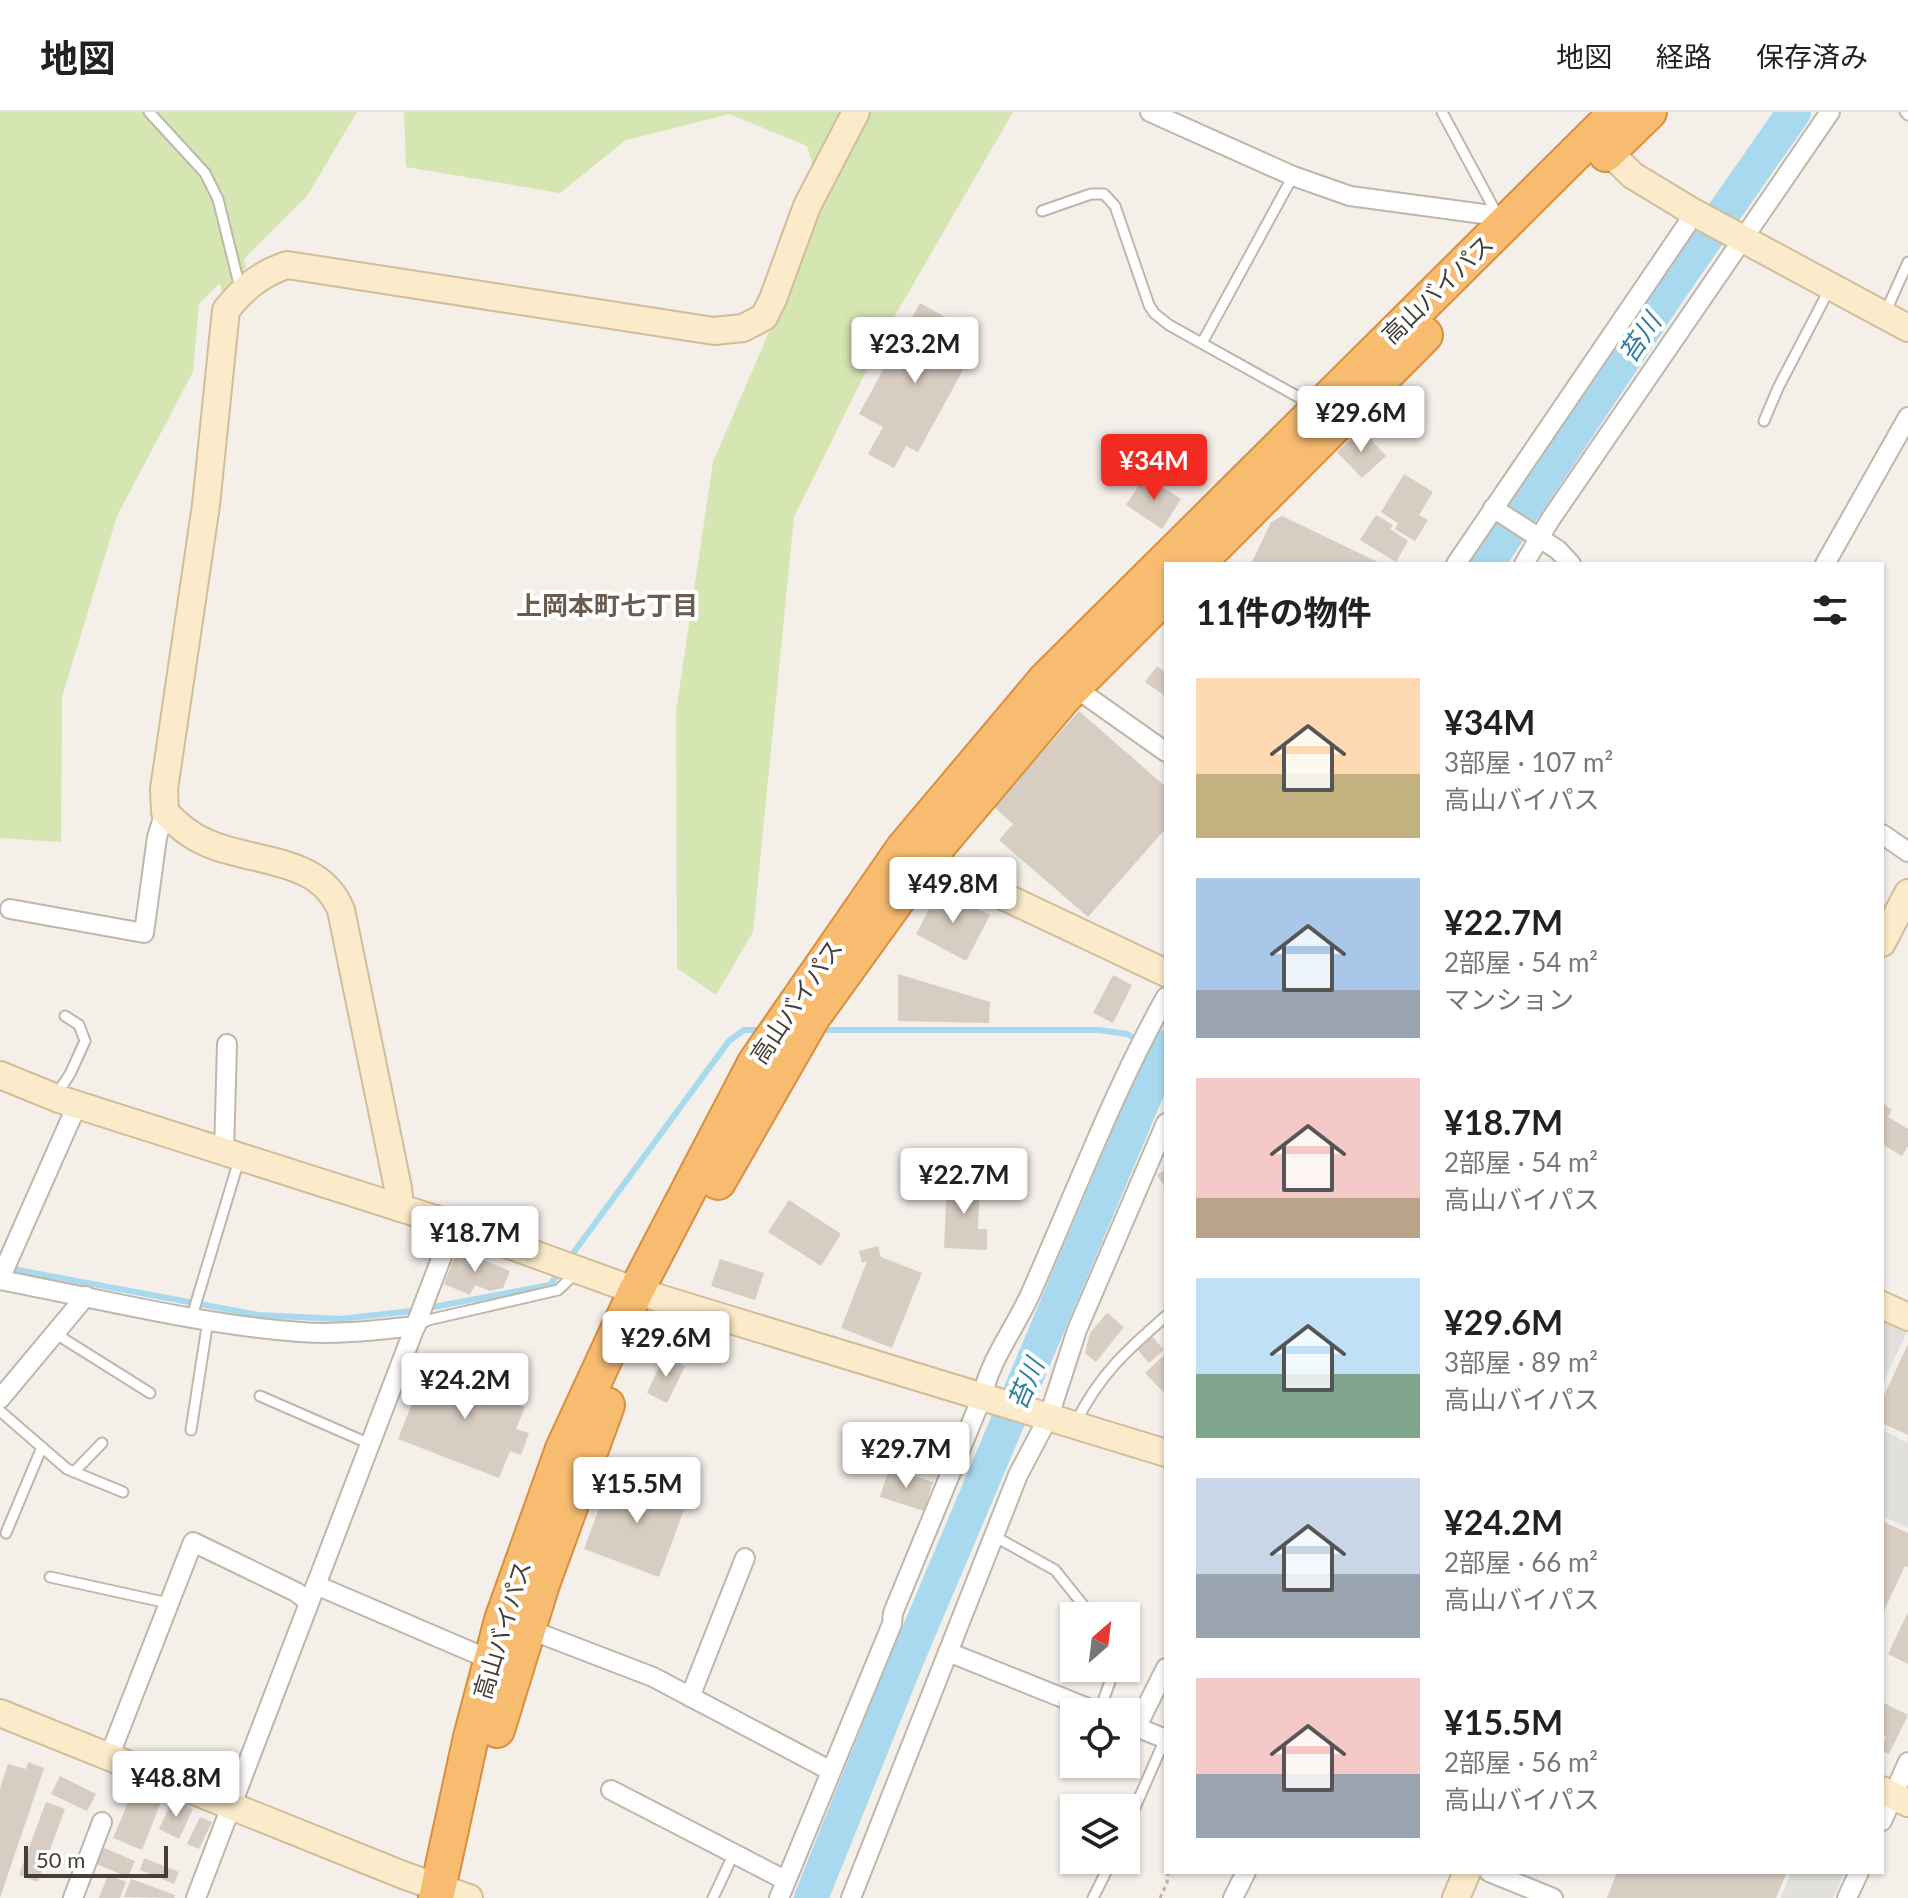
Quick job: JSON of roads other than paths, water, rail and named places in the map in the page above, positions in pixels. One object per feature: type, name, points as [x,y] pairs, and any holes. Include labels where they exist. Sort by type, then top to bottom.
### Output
[{"type":"highway","name":"高山バイパス","points":[[453,1895],[471,1737],[502,1620],[563,1449],[645,1293],[755,1063],[791,1030],[915,854],[1046,679],[1502,220],[1606,133],[1649,112]]},
{"type":"highway","name":"高山バイパス","points":[[1199,562],[1606,133]]},
{"type":"highway","name":"高山バイパス","points":[[915,854],[1164,597]]},
{"type":"highway","name":"高山バイパス","points":[[453,1895],[505,1701],[645,1293]]},
{"type":"street","points":[[10,909],[144,933],[157,837],[165,812],[164,789],[206,505],[226,310],[241,291],[266,272],[287,265],[714,331],[743,328],[764,317],[807,206],[856,112]]},
{"type":"street","points":[[1150,112],[1293,176],[1350,196],[1502,220]]},
{"type":"street","points":[[1525,562],[1537,537],[1738,236],[1830,112]]},
{"type":"street","points":[[1606,133],[1632,175],[1696,214],[1908,328]]},
{"type":"street","points":[[1458,562],[1496,511],[1696,214]]},
{"type":"street","points":[[1826,562],[1908,417]]},
{"type":"street","points":[[1496,511],[1558,550],[1569,562]]},
{"type":"street","points":[[1074,687],[1164,751]]},
{"type":"street","points":[[165,812],[180,828],[207,844],[306,872],[322,880],[335,895],[341,910],[400,1208]]},
{"type":"street","points":[[1884,835],[1908,852]]},
{"type":"street","points":[[915,854],[1164,972]]},
{"type":"street","points":[[1884,939],[1908,893]]},
{"type":"street","points":[[779,1898],[892,1624],[893,1613],[987,1398],[993,1361],[1027,1300],[1135,1054],[1164,1001]]},
{"type":"street","points":[[227,1044],[232,1154]]},
{"type":"street","points":[[2,1079],[454,1225],[645,1293],[1164,1452]]},
{"type":"street","points":[[66,1101],[2,1274],[86,1296],[300,1332],[348,1333],[417,1323]]},
{"type":"street","points":[[851,1898],[1018,1475],[1164,1128]]},
{"type":"street","points":[[196,1898],[454,1225]]},
{"type":"street","points":[[0,1399],[86,1296]]},
{"type":"street","points":[[1884,1306],[1908,1317]]},
{"type":"street","points":[[109,1757],[193,1542],[296,1592],[312,1594],[479,1655]]},
{"type":"street","points":[[690,1697],[745,1558]]},
{"type":"street","points":[[528,1629],[627,1667],[831,1771]]},
{"type":"street","points":[[948,1652],[1063,1698]]},
{"type":"street","points":[[1140,1711],[1164,1671]]},
{"type":"street","points":[[0,1713],[453,1895]]},
{"type":"street","points":[[1140,1729],[1164,1738]]},
{"type":"street","points":[[1884,1817],[1908,1762]]},
{"type":"street","points":[[611,1790],[785,1880]]},
{"type":"street","points":[[73,1898],[102,1822]]},
{"type":"street","points":[[1233,1898],[1245,1874]]},
{"type":"street","points":[[1456,1898],[1466,1874]]},
{"type":"street","points":[[1494,1874],[1553,1898]]},
{"type":"street","points":[[1847,1898],[1858,1874]]},
{"type":"lane","points":[[149,112],[205,173],[218,199],[241,291]]},
{"type":"lane","points":[[1442,112],[1502,220]]},
{"type":"lane","points":[[1202,343],[1293,176]]},
{"type":"lane","points":[[1042,211],[1091,194],[1104,194],[1115,206],[1154,313],[1317,408]]},
{"type":"lane","points":[[1885,315],[1908,262]]},
{"type":"lane","points":[[1764,421],[1831,285]]},
{"type":"lane","points":[[65,1016],[79,1025],[85,1041],[66,1101]]},
{"type":"lane","points":[[191,1430],[198,1297],[232,1154]]},
{"type":"lane","points":[[417,1323],[558,1290],[579,1269]]},
{"type":"lane","points":[[1075,1424],[1094,1387],[1107,1371],[1164,1318]]},
{"type":"lane","points":[[57,1330],[64,1339],[150,1393]]},
{"type":"lane","points":[[260,1396],[370,1444]]},
{"type":"lane","points":[[0,1411],[67,1469],[123,1492]]},
{"type":"lane","points":[[74,1472],[102,1443]]},
{"type":"lane","points":[[6,1533],[42,1447]]},
{"type":"lane","points":[[994,1536],[1055,1570],[1081,1602]]},
{"type":"lane","points":[[50,1577],[168,1603]]},
{"type":"lane","points":[[1140,1797],[1164,1743]]},
{"type":"lane","points":[[713,1898],[734,1853]]},
{"type":"lane","points":[[1093,1898],[1105,1874]]},
{"type":"waterway","name":"苔川","points":[[1488,562],[1672,287],[1794,112]]},
{"type":"waterway","points":[[568,1260],[729,1041],[744,1030],[762,1030]]},
{"type":"waterway","points":[[817,1030],[1099,1030],[1127,1034],[1162,1054]]},
{"type":"waterway","name":"苔川","points":[[811,1898],[906,1662],[1164,1052]]},
{"type":"waterway","points":[[7,1268],[259,1315],[339,1319],[412,1311],[550,1285],[559,1272]]},
{"type":"district","name":"上岡本町七丁目","points":[[607,606]]}]
